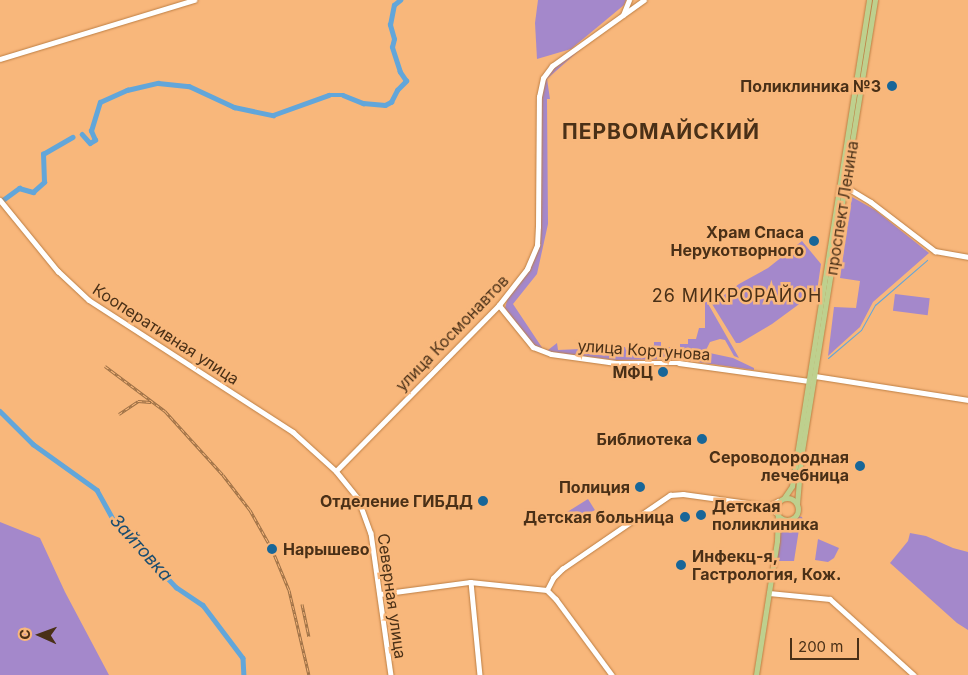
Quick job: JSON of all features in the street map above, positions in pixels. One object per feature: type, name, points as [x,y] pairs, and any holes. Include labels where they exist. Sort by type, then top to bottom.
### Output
[{"type":"main road","points":[[0,59],[194,0]]},
{"type":"main road","points":[[623,15],[629,0]]},
{"type":"main road","name":"улица Космонавтов","points":[[336,471],[499,305],[527,269],[537,245],[539,97],[543,78],[552,66],[644,0]]},
{"type":"main road","name":"проспект Ленина","points":[[784,498],[792,486],[812,378],[866,36],[869,0]]},
{"type":"main road","name":"проспект Ленина","points":[[866,36],[875,0]]},
{"type":"main road","points":[[843,188],[871,202],[935,251],[968,257]]},
{"type":"main road","name":"Кооперативная улица","points":[[2,202],[58,271],[89,300],[294,432],[336,471]]},
{"type":"main road","name":"улица Кортунова","points":[[499,305],[533,347],[551,354],[608,363],[679,363],[812,378],[968,400]]},
{"type":"main road","name":"проспект Ленина","points":[[797,504],[798,478],[812,378]]},
{"type":"main road","name":"Северная улица","points":[[336,471],[363,506],[371,533],[391,675]]},
{"type":"main road","points":[[547,590],[553,578],[562,569],[670,495],[683,494],[771,506],[784,498],[793,499],[797,504],[797,513],[782,528],[777,541]]},
{"type":"main road","points":[[756,675],[777,541],[778,501]]},
{"type":"main road","points":[[764,505],[784,520],[790,520]]},
{"type":"main road","points":[[380,594],[472,582],[547,590],[556,599],[612,675]]},
{"type":"main road","points":[[472,582],[480,675]]},
{"type":"main road","points":[[769,593],[830,598],[913,675]]},
{"type":"shaded area","points":[[538,0],[626,0],[624,5],[571,49],[537,59],[535,23]]},
{"type":"shaded area","points":[[593,38],[547,79],[550,99],[547,99],[548,224],[537,274],[513,304],[543,349],[548,350],[557,343],[558,350],[625,347],[626,350],[633,350],[634,347],[654,345],[654,342],[661,342],[661,347],[680,347],[680,344],[688,344],[688,339],[696,339],[699,328],[705,328],[705,302],[707,302],[739,358],[734,356],[725,340],[720,339],[710,342],[705,352],[733,358],[754,368],[754,370],[676,359],[616,360],[543,351],[531,343],[505,308],[508,297],[529,267],[539,239],[541,217],[541,94],[543,80],[551,69]]},
{"type":"shaded area","points":[[852,197],[875,210],[929,253],[873,302],[860,327],[828,356],[834,307],[856,308],[860,281],[840,278]]},
{"type":"shaded area","points":[[802,241],[821,264],[817,291],[772,324],[740,343],[736,343],[712,304],[739,284],[768,268]]},
{"type":"shaded area","points":[[895,294],[930,298],[928,315],[893,311]]},
{"type":"shaded area","points":[[588,499],[595,510],[570,525],[563,514]]},
{"type":"shaded area","points":[[798,516],[802,517],[803,521],[800,523],[794,561],[779,561],[776,559],[781,532],[785,525],[794,521]]},
{"type":"shaded area","points":[[0,522],[40,538],[65,592],[109,675],[0,675]]},
{"type":"shaded area","points":[[910,533],[926,536],[953,548],[968,552],[968,630],[957,623],[890,563],[908,541]]},
{"type":"shaded area","points":[[818,539],[839,548],[834,558],[828,562],[815,560]]},
{"type":"waterway","name":"Зайтовка","points":[[82,134],[90,143],[95,140],[91,131],[100,102],[127,90],[158,83],[189,86],[234,107],[273,115],[329,95],[343,95],[363,103],[385,105],[391,102],[397,90],[406,81],[400,72],[392,47],[394,39],[390,25],[394,5],[400,0]]},
{"type":"waterway","name":"Зайтовка","points":[[0,202],[19,188],[33,192],[44,182],[43,154],[73,137]]},
{"type":"waterway","points":[[828,358],[861,330],[875,305],[927,260]]},
{"type":"waterway","name":"Зайтовка","points":[[0,411],[33,444],[97,490],[114,521],[176,587],[203,605],[243,658],[244,675]]},
{"type":"railway","points":[[105,366],[165,411],[223,475],[250,510],[272,549],[289,590],[309,675]]},
{"type":"railway","points":[[119,414],[138,401],[151,402]]},
{"type":"railway","points":[[302,604],[309,636]]},
{"type":"place","name":"Поликлиника №3","points":[[892,86]]},
{"type":"place","name":"Храм Спаса Нерукотворного","points":[[814,241]]},
{"type":"place","name":"МФЦ","points":[[663,372]]},
{"type":"place","name":"Библиотека","points":[[702,439]]},
{"type":"place","name":"Сероводородная лечебница","points":[[860,466]]},
{"type":"place","name":"Полиция","points":[[640,487]]},
{"type":"place","name":"Отделение ГИБДД","points":[[483,501]]},
{"type":"place","name":"Детская поликлиника","points":[[701,515]]},
{"type":"place","name":"Детская больница","points":[[685,517]]},
{"type":"place","name":"Нарышево","points":[[272,549]]},
{"type":"place","name":"Инфекц-я, Гастрология, Кож.","points":[[681,565]]},
{"type":"district","name":"ПЕРВОМАЙСКИЙ","points":[[661,132]]},
{"type":"district","name":"26 МИКРОРАЙОН","points":[[737,296]]}]
